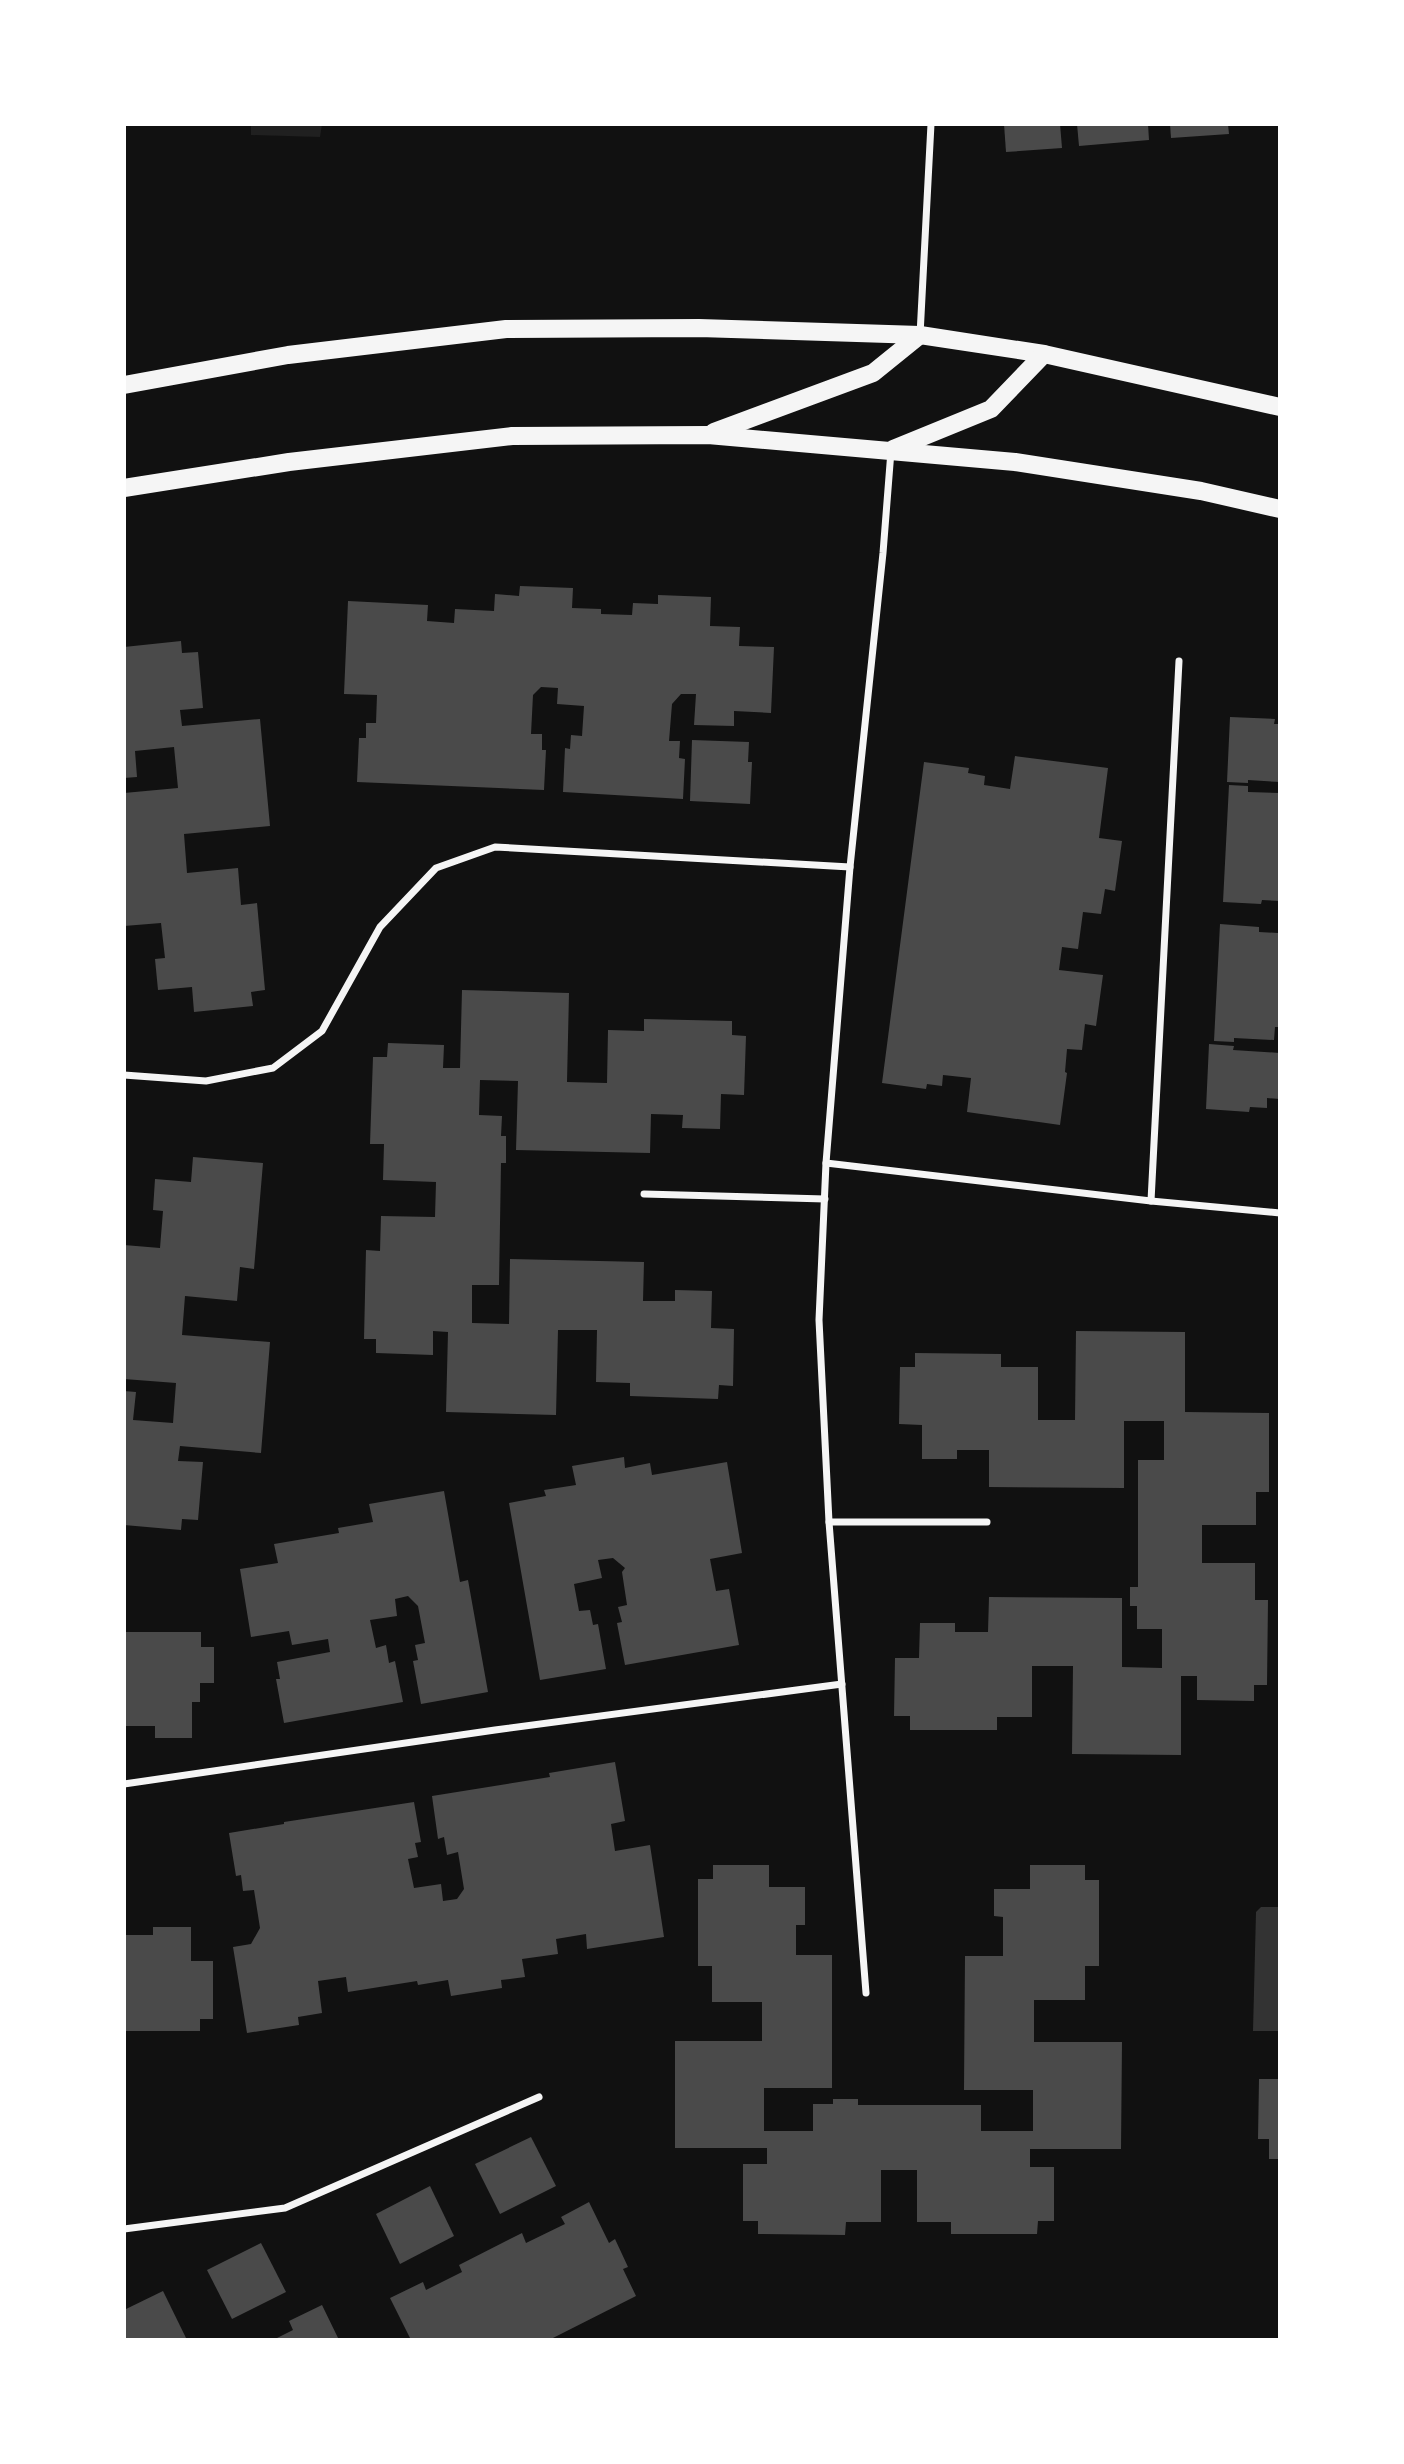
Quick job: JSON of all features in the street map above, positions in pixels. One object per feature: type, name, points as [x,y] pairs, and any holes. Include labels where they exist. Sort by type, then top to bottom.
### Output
[{"type":"main road","points":[[124,385],[288,355],[506,329],[699,328],[920,335],[1044,354],[1280,407]]},
{"type":"main road","points":[[708,435],[873,373],[920,335]]},
{"type":"main road","points":[[891,450],[991,409],[1044,354]]},
{"type":"main road","points":[[124,488],[289,462],[512,436],[708,435],[1028,464],[1201,491],[1280,509]]},
{"type":"street","points":[[920,335],[931,124]]},
{"type":"street","points":[[866,1993],[829,1522],[819,1320],[827,1163],[850,867],[883,553],[891,450]]},
{"type":"street","points":[[1151,1201],[1179,661]]},
{"type":"street","points":[[124,1075],[206,1081],[273,1069],[322,1031],[380,927],[436,868],[495,847],[850,867]]},
{"type":"street","points":[[827,1163],[1151,1201],[1280,1213]]},
{"type":"street","points":[[645,1194],[825,1199]]},
{"type":"street","points":[[829,1522],[987,1522]]},
{"type":"street","points":[[124,1784],[481,1731],[842,1684]]},
{"type":"street","points":[[124,2229],[285,2208],[538,2097]]},
{"type":"shaded area","points":[[251,124],[322,124],[320,137],[251,135]]},
{"type":"shaded area","points":[[1261,1907],[1280,1907],[1280,2031],[1253,2031],[1256,1912]]},
{"type":"building","points":[[1004,124],[1060,124],[1062,148],[1006,152]]},
{"type":"building","points":[[1077,124],[1148,124],[1149,140],[1079,146]]},
{"type":"building","points":[[1170,124],[1228,124],[1229,134],[1171,138]]},
{"type":"building","points":[[520,586],[573,588],[572,608],[601,609],[601,614],[632,615],[633,603],[658,604],[658,595],[711,597],[710,626],[740,627],[739,646],[774,647],[771,713],[734,711],[734,726],[694,725],[696,694],[681,694],[672,704],[669,741],[680,741],[679,758],[685,759],[683,799],[563,792],[565,748],[570,749],[571,735],[582,736],[584,706],[557,704],[558,688],[541,687],[533,695],[531,734],[542,734],[542,750],[546,750],[544,790],[357,782],[359,738],[366,738],[366,723],[376,723],[377,695],[344,694],[348,601],[428,605],[427,621],[454,623],[455,609],[494,611],[495,594],[519,596]]},
{"type":"building","points":[[181,641],[182,653],[198,652],[203,708],[180,710],[182,726],[260,719],[270,826],[184,834],[187,873],[238,868],[241,905],[257,903],[265,990],[251,992],[253,1006],[194,1012],[192,987],[158,990],[155,959],[165,958],[161,923],[124,926],[124,793],[178,788],[174,747],[135,751],[137,777],[124,778],[124,647]]},
{"type":"building","points":[[1230,717],[1275,719],[1274,724],[1280,724],[1280,782],[1227,782]]},
{"type":"building","points":[[692,740],[749,742],[748,762],[752,762],[750,804],[690,801]]},
{"type":"building","points":[[1015,756],[1108,768],[1099,838],[1122,841],[1115,891],[1105,889],[1101,914],[1083,912],[1078,949],[1062,947],[1059,970],[1103,975],[1096,1026],[1085,1024],[1082,1050],[1067,1049],[1067,1073],[1060,1125],[967,1112],[971,1078],[943,1075],[942,1086],[927,1084],[926,1089],[882,1083],[924,762],[969,768],[968,773],[985,776],[984,785],[1010,789]]},
{"type":"building","points":[[1229,785],[1248,786],[1248,792],[1280,793],[1280,901],[1262,900],[1261,904],[1223,902]]},
{"type":"building","points":[[1220,924],[1259,927],[1259,932],[1278,933],[1280,1027],[1275,1027],[1274,1040],[1234,1038],[1234,1042],[1214,1041]]},
{"type":"building","points":[[462,990],[569,993],[567,1082],[607,1083],[608,1030],[644,1031],[644,1019],[732,1021],[732,1035],[746,1036],[744,1095],[721,1094],[720,1129],[682,1128],[683,1115],[651,1114],[650,1153],[516,1150],[518,1081],[480,1080],[479,1115],[502,1116],[501,1136],[506,1136],[506,1163],[501,1163],[499,1285],[472,1285],[472,1323],[509,1324],[510,1259],[644,1262],[643,1301],[675,1301],[675,1290],[712,1291],[711,1328],[734,1329],[733,1386],[719,1385],[718,1399],[630,1396],[630,1383],[596,1382],[597,1330],[558,1330],[556,1415],[446,1412],[448,1332],[433,1331],[433,1355],[376,1353],[376,1339],[364,1339],[366,1250],[380,1251],[381,1216],[435,1217],[436,1182],[383,1180],[384,1144],[370,1144],[373,1057],[387,1057],[388,1043],[444,1045],[443,1068],[460,1068]]},
{"type":"building","points":[[1209,1044],[1234,1046],[1233,1050],[1280,1053],[1280,1099],[1267,1098],[1267,1108],[1250,1107],[1249,1112],[1206,1109]]},
{"type":"building","points":[[193,1157],[263,1163],[254,1269],[240,1267],[237,1301],[185,1296],[182,1335],[270,1342],[261,1453],[180,1446],[178,1461],[203,1462],[198,1520],[182,1519],[181,1530],[124,1525],[124,1391],[136,1392],[133,1420],[173,1423],[176,1383],[124,1379],[124,1245],[160,1248],[163,1211],[153,1210],[155,1179],[191,1182]]},
{"type":"building","points":[[1076,1331],[1185,1332],[1185,1412],[1269,1413],[1269,1492],[1256,1492],[1256,1525],[1202,1525],[1202,1563],[1255,1563],[1255,1600],[1268,1600],[1267,1685],[1254,1685],[1254,1701],[1197,1700],[1197,1676],[1181,1676],[1181,1755],[1072,1754],[1073,1666],[1032,1666],[1032,1717],[997,1717],[997,1730],[910,1730],[910,1716],[894,1716],[895,1658],[919,1658],[920,1623],[955,1623],[955,1632],[988,1632],[989,1597],[1122,1598],[1122,1667],[1162,1668],[1162,1629],[1137,1629],[1137,1606],[1130,1606],[1130,1587],[1138,1587],[1138,1460],[1164,1460],[1164,1421],[1124,1421],[1124,1488],[989,1487],[989,1450],[957,1450],[957,1459],[922,1459],[922,1425],[899,1424],[900,1367],[915,1367],[915,1353],[1001,1354],[1001,1367],[1038,1367],[1038,1420],[1075,1420]]},
{"type":"building","points":[[624,1457],[625,1468],[650,1463],[652,1475],[727,1462],[742,1553],[710,1559],[716,1591],[729,1589],[739,1645],[625,1665],[617,1623],[622,1622],[618,1607],[627,1605],[622,1572],[625,1568],[613,1558],[598,1560],[602,1578],[574,1584],[579,1611],[590,1610],[593,1625],[598,1624],[606,1669],[540,1680],[509,1503],[546,1496],[544,1490],[576,1485],[572,1466]]},
{"type":"building","points":[[444,1491],[460,1582],[468,1580],[488,1692],[421,1704],[413,1661],[418,1660],[415,1645],[425,1643],[418,1606],[408,1596],[395,1599],[397,1616],[370,1620],[376,1648],[386,1645],[389,1663],[395,1661],[403,1702],[284,1723],[276,1679],[280,1679],[277,1662],[330,1652],[328,1639],[292,1645],[289,1631],[251,1637],[240,1569],[278,1563],[274,1544],[339,1533],[338,1528],[373,1522],[369,1504]]},
{"type":"building","points":[[124,1632],[201,1632],[201,1647],[214,1647],[214,1683],[200,1683],[200,1702],[192,1702],[192,1738],[155,1738],[155,1726],[124,1726]]},
{"type":"building","points":[[615,1762],[625,1821],[611,1824],[615,1851],[650,1845],[664,1937],[587,1949],[586,1934],[556,1939],[558,1954],[522,1959],[525,1977],[501,1980],[502,1988],[451,1996],[448,1980],[418,1985],[417,1981],[348,1992],[346,1977],[318,1981],[322,2013],[298,2017],[299,2025],[247,2033],[233,1947],[251,1944],[260,1928],[254,1890],[243,1891],[241,1875],[236,1876],[229,1833],[414,1802],[421,1842],[415,1843],[418,1857],[408,1859],[414,1888],[441,1884],[443,1901],[457,1899],[464,1889],[458,1852],[447,1855],[444,1837],[438,1839],[432,1796],[550,1777],[549,1773]]},
{"type":"building","points":[[713,1865],[769,1865],[769,1887],[805,1887],[805,1925],[796,1925],[796,1955],[832,1955],[832,2088],[764,2088],[764,2131],[813,2131],[813,2104],[833,2104],[833,2099],[858,2099],[858,2105],[981,2105],[981,2131],[1033,2131],[1033,2090],[964,2090],[965,1956],[1003,1956],[1003,1917],[994,1916],[994,1889],[1030,1889],[1030,1865],[1085,1865],[1085,1880],[1099,1880],[1099,1966],[1085,1966],[1085,2000],[1034,2000],[1034,2042],[1122,2042],[1121,2149],[1030,2149],[1030,2167],[1054,2167],[1054,2221],[1038,2221],[1037,2234],[951,2234],[951,2222],[917,2222],[917,2170],[881,2170],[881,2222],[846,2222],[845,2235],[758,2234],[758,2221],[743,2221],[743,2164],[767,2164],[767,2148],[675,2148],[675,2041],[762,2041],[762,2002],[712,2002],[712,1966],[698,1966],[698,1879],[713,1879]]},
{"type":"building","points":[[153,1927],[191,1927],[191,1961],[213,1961],[213,2019],[200,2019],[200,2031],[124,2031],[124,1935],[153,1935]]},
{"type":"building","points":[[1259,2079],[1280,2079],[1280,2159],[1269,2159],[1269,2139],[1258,2139]]},
{"type":"building","points":[[531,2137],[556,2186],[500,2214],[475,2164]]},
{"type":"building","points":[[430,2186],[454,2236],[400,2264],[376,2214]]},
{"type":"building","points":[[589,2202],[609,2243],[615,2239],[628,2267],[623,2269],[636,2296],[549,2340],[411,2340],[390,2298],[423,2282],[426,2290],[462,2272],[459,2265],[522,2233],[526,2243],[565,2224],[561,2217]]},
{"type":"building","points":[[261,2243],[286,2292],[232,2319],[207,2270]]},
{"type":"building","points":[[163,2291],[187,2340],[124,2340],[124,2310]]},
{"type":"building","points":[[322,2305],[339,2340],[273,2340],[293,2330],[289,2321]]}]
